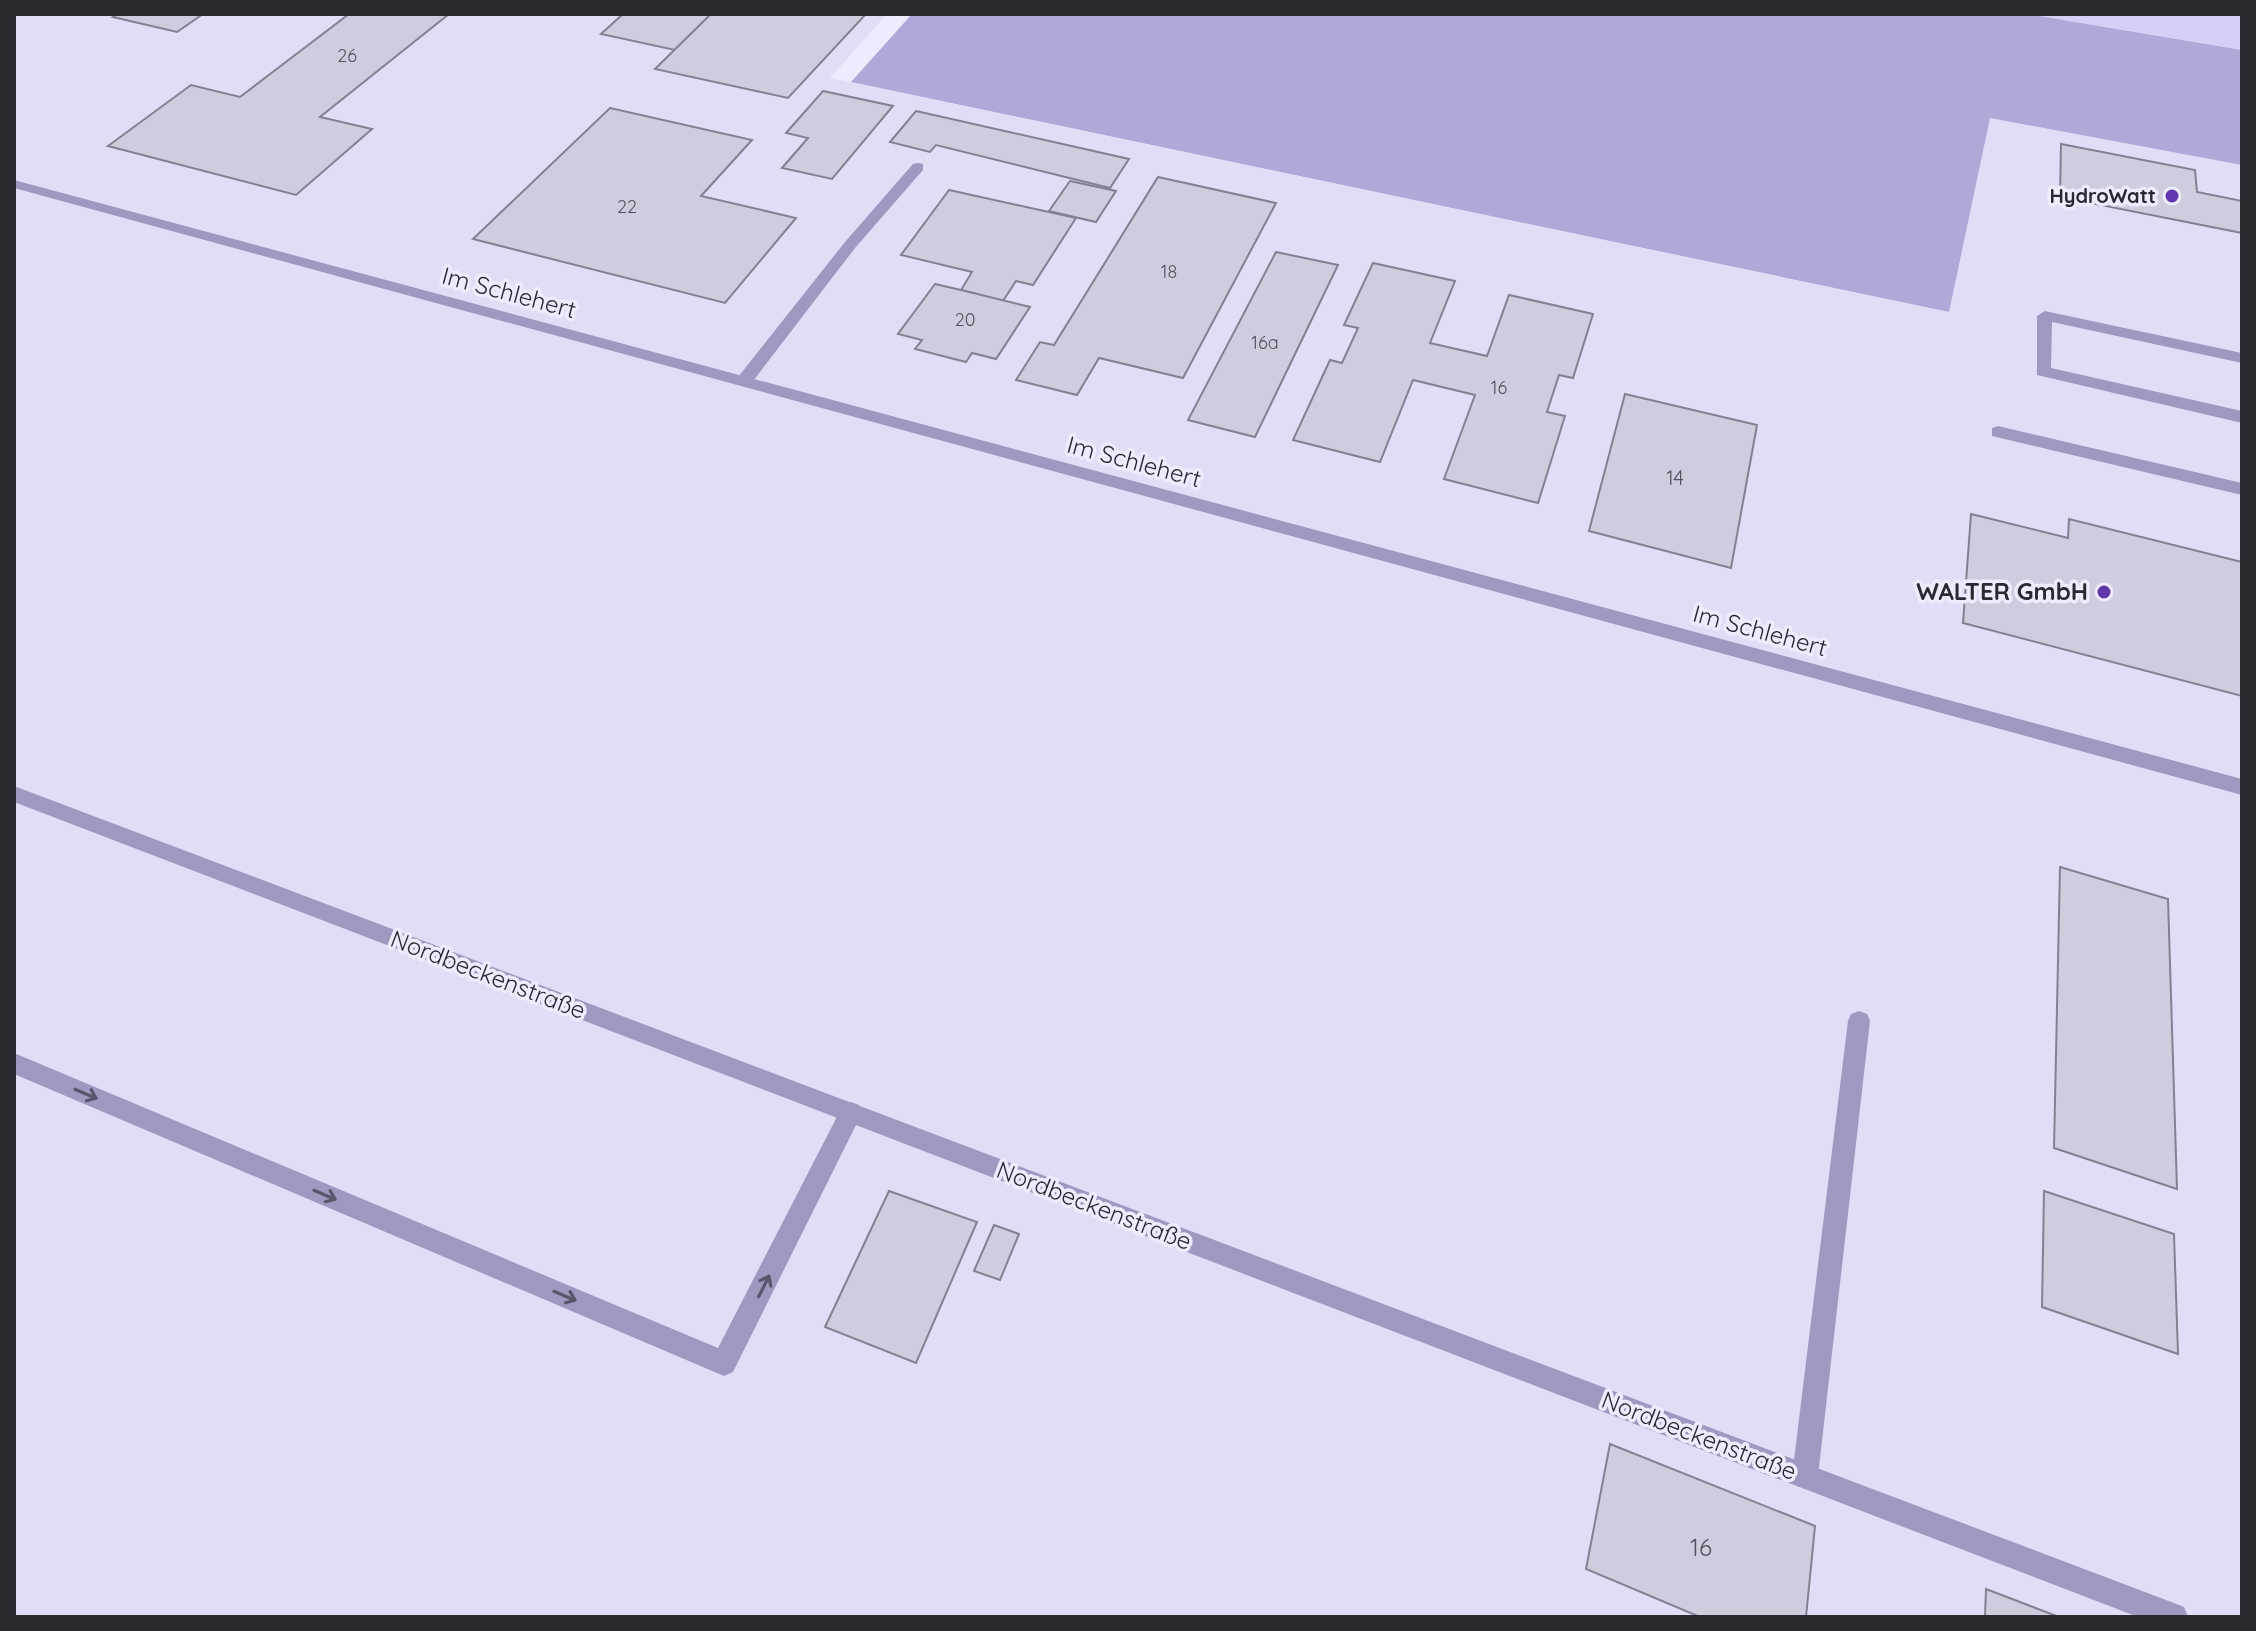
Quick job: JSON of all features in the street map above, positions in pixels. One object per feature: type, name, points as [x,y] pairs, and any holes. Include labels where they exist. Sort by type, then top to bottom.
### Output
[{"type":"street","points":[[744,381],[850,245],[918,167]]},
{"type":"street","name":"Im Schlehert","points":[[14,184],[2242,787]]},
{"type":"street","points":[[2242,358],[2045,316],[2043,371],[2242,417]]},
{"type":"street","points":[[1998,432],[2242,489]]},
{"type":"street","name":"Nordbeckenstraße","points":[[14,794],[2174,1617]]},
{"type":"street","points":[[1805,1476],[1859,1021]]},
{"type":"street","points":[[14,1063],[724,1363],[851,1113]]},
{"type":"shaded area","points":[[14,14],[887,14],[830,78],[1948,312],[1990,117],[2242,165],[2242,1617],[14,1617]]},
{"type":"shaded area","points":[[912,14],[2028,14],[2242,50],[2242,165],[1990,118],[1949,312],[851,82]]},
{"type":"shaded area","points":[[2028,14],[2242,14],[2242,50]]},
{"type":"building","points":[[118,14],[203,14],[177,32],[113,17]]},
{"type":"building","points":[[349,14],[449,14],[320,117],[372,129],[296,195],[108,146],[191,85],[240,97]]},
{"type":"building","points":[[623,14],[711,14],[675,50],[601,34]]},
{"type":"building","points":[[711,14],[866,14],[788,98],[655,69]]},
{"type":"building","points":[[823,91],[893,106],[832,179],[782,168],[808,138],[786,133]]},
{"type":"building","points":[[610,108],[752,140],[701,196],[796,218],[725,303],[473,239]]},
{"type":"building","points":[[916,111],[1129,159],[1110,188],[936,145],[930,152],[890,142]]},
{"type":"building","points":[[2061,144],[2195,170],[2197,192],[2242,201],[2242,233],[2060,197]]},
{"type":"building","points":[[1158,177],[1276,203],[1183,378],[1099,358],[1077,395],[1016,380],[1040,342],[1054,345]]},
{"type":"building","points":[[1070,181],[1116,191],[1096,222],[1049,211]]},
{"type":"building","points":[[949,190],[1076,218],[1033,285],[1016,281],[1003,301],[961,290],[972,272],[901,255]]},
{"type":"building","points":[[1276,252],[1338,265],[1255,437],[1188,420]]},
{"type":"building","points":[[1373,263],[1455,281],[1430,343],[1487,356],[1509,295],[1593,314],[1573,378],[1559,375],[1547,412],[1565,416],[1538,503],[1444,479],[1475,395],[1413,380],[1380,462],[1293,440],[1330,360],[1342,363],[1358,328],[1344,325]]},
{"type":"building","points":[[935,284],[1030,307],[996,359],[972,353],[966,362],[915,349],[922,340],[898,334]]},
{"type":"building","points":[[1625,394],[1757,425],[1731,568],[1589,531]]},
{"type":"building","name":"WALTER GmbH","points":[[1971,514],[2068,538],[2069,519],[2242,562],[2242,696],[1963,623]]},
{"type":"building","points":[[2060,867],[2168,899],[2177,1189],[2054,1148]]},
{"type":"building","points":[[889,1191],[977,1222],[916,1363],[825,1327]]},
{"type":"building","points":[[2044,1191],[2174,1234],[2178,1354],[2042,1307]]},
{"type":"building","points":[[994,1225],[1019,1234],[1000,1280],[974,1271]]},
{"type":"building","points":[[1610,1444],[1815,1526],[1806,1617],[1700,1617],[1586,1569]]},
{"type":"building","points":[[1986,1589],[2059,1617],[1985,1617]]},
{"type":"place","name":"HydroWatt","points":[[2172,196]]},
{"type":"place","name":"WALTER GmbH","points":[[2104,592]]}]
